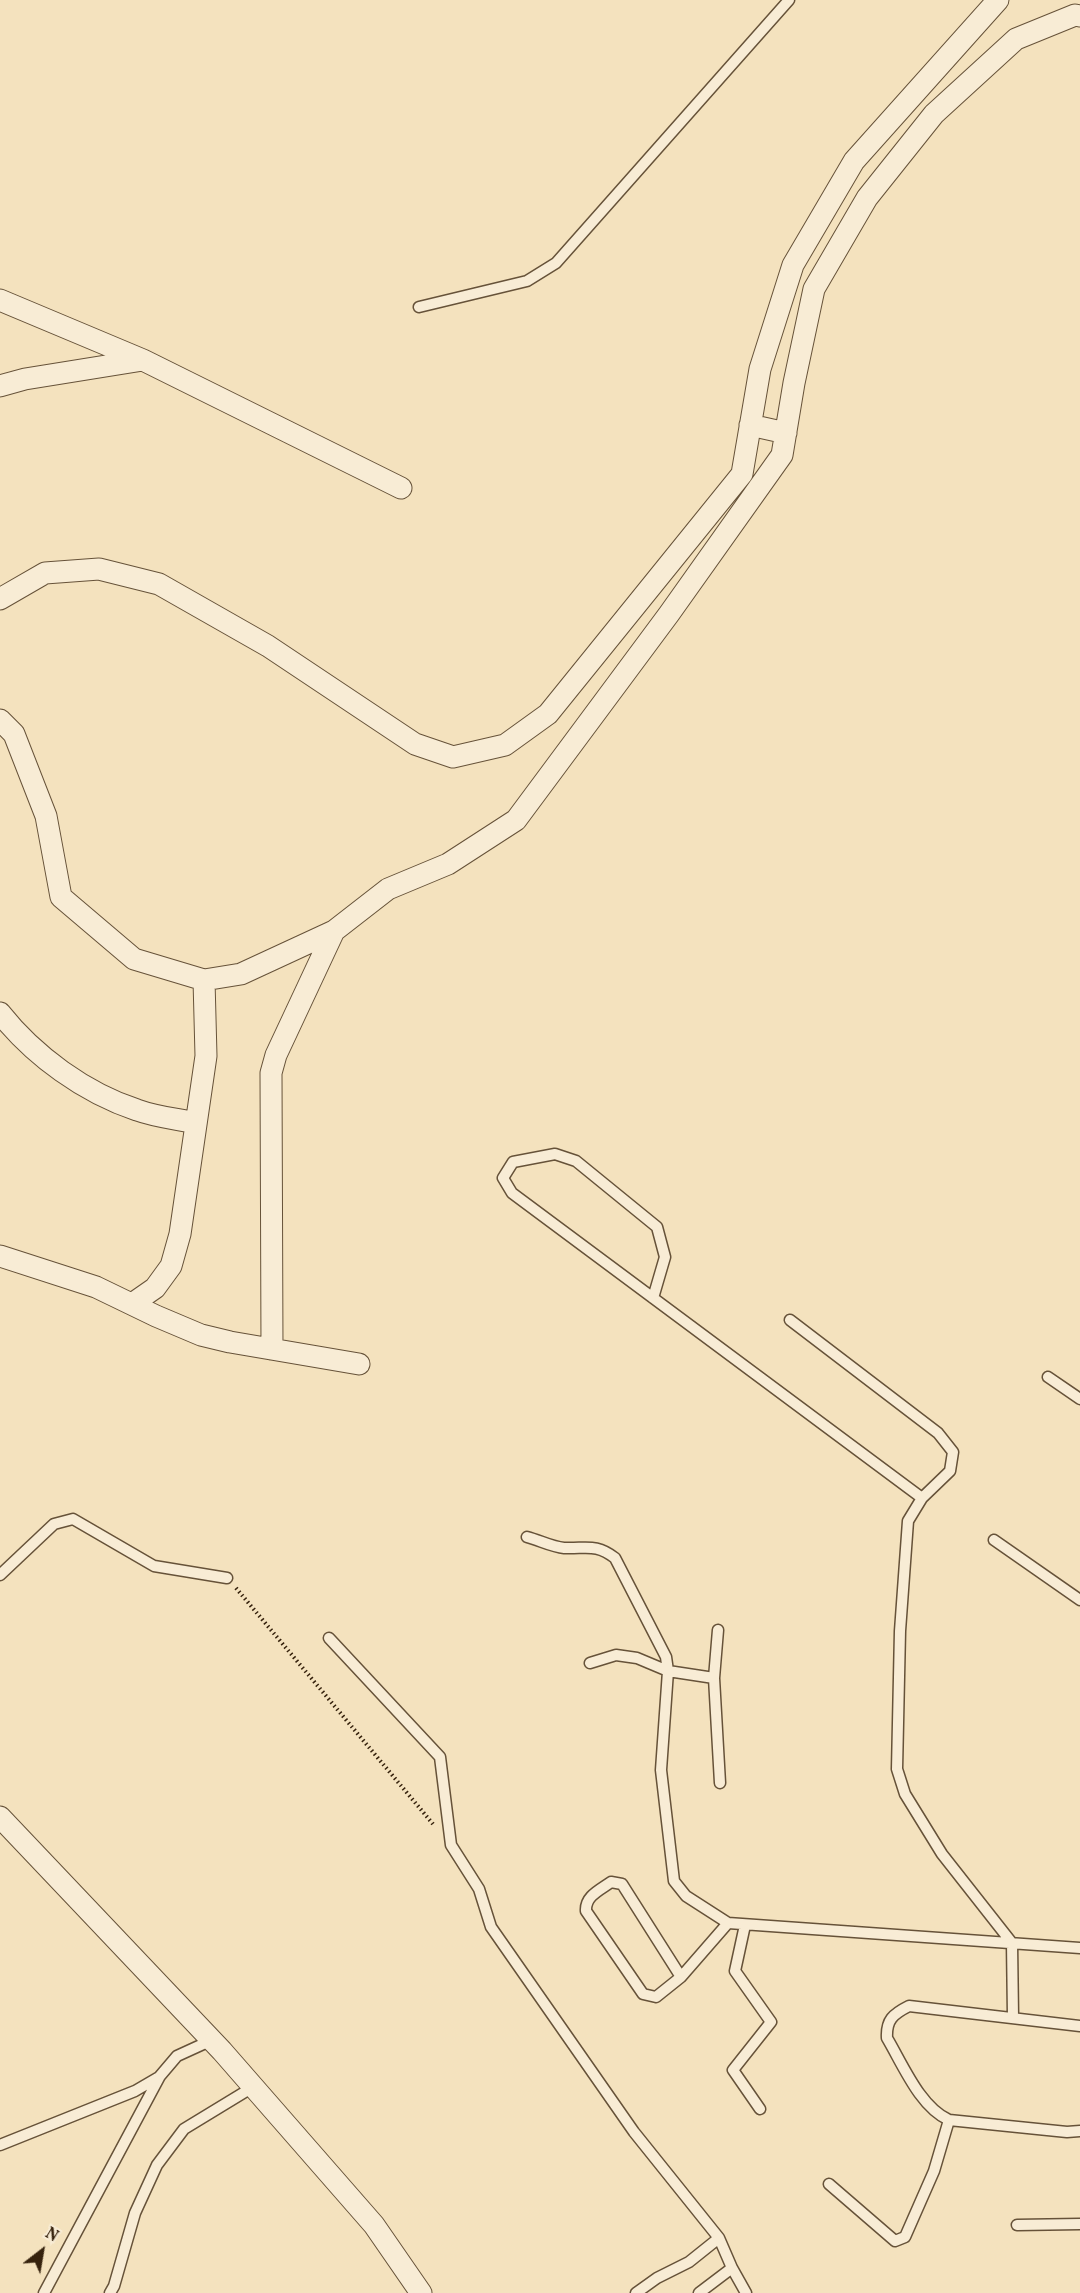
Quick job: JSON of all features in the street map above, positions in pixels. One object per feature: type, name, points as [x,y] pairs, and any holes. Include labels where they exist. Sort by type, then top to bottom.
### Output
[{"type":"street","points":[[0,598],[45,573],[99,569],[159,584],[268,645],[415,744],[453,757],[505,745],[548,714],[742,474],[760,369],[793,265],[855,160],[998,0]]},
{"type":"street","points":[[0,720],[14,734],[46,816],[61,897],[134,959],[204,980],[241,974],[334,931],[388,889],[448,864],[516,820],[669,614],[782,455],[814,289],[867,198],[934,114],[1016,39],[1075,15],[1080,16]]},
{"type":"street","points":[[855,160],[883,178]]},
{"type":"street","points":[[0,300],[143,360],[401,488]]},
{"type":"street","points":[[770,338],[802,347]]},
{"type":"street","points":[[0,386],[25,379],[143,360]]},
{"type":"street","points":[[750,425],[786,433]]},
{"type":"street","points":[[642,597],[669,614]]},
{"type":"street","points":[[272,1349],[271,1073],[276,1054],[334,931]]},
{"type":"street","points":[[132,1304],[155,1288],[171,1266],[180,1234],[206,1056],[204,980]]},
{"type":"street","points":[[0,1013],[48,1061],[100,1095],[139,1111],[196,1123]]},
{"type":"street","points":[[0,1256],[96,1287],[201,1335],[359,1364]]},
{"type":"street","points":[[0,1817],[212,2040],[374,2225],[421,2293]]},
{"type":"lane","points":[[419,307],[527,281],[556,263],[789,0]]},
{"type":"lane","points":[[653,1298],[665,1257],[657,1227],[576,1161],[555,1154],[513,1162],[503,1178],[512,1193],[653,1298],[922,1498]]},
{"type":"lane","points":[[790,1320],[938,1433],[953,1452],[950,1471],[922,1498],[908,1521],[900,1631],[897,1769],[905,1794],[942,1854],[1012,1943],[1013,2017]]},
{"type":"lane","points":[[1048,1377],[1080,1399]]},
{"type":"lane","points":[[0,1575],[54,1524],[74,1519],[154,1566],[227,1578]]},
{"type":"lane","points":[[527,1537],[562,1548],[593,1547],[606,1550],[615,1558],[666,1658],[668,1671],[660,1770],[674,1881],[686,1896],[728,1923],[1080,1948]]},
{"type":"lane","points":[[994,1540],[1080,1600]]},
{"type":"lane","points":[[718,1630],[714,1678],[720,1783]]},
{"type":"lane","points":[[329,1638],[440,1757],[451,1845],[479,1889],[491,1928],[634,2132],[719,2238],[746,2293]]},
{"type":"lane","points":[[590,1664],[616,1655],[637,1658],[668,1671],[714,1678]]},
{"type":"lane","points":[[681,1977],[622,1884],[611,1882],[589,1898],[586,1911],[643,1994],[657,1997],[681,1977],[728,1923]]},
{"type":"lane","points":[[746,1925],[735,1971],[771,2022],[733,2070],[760,2109]]},
{"type":"lane","points":[[1080,2026],[909,2006],[895,2013],[886,2025],[886,2038],[926,2104],[939,2116],[949,2120],[1067,2132],[1080,2131]]},
{"type":"lane","points":[[44,2293],[160,2076],[177,2056],[212,2040]]},
{"type":"lane","points":[[0,2145],[135,2091],[160,2076]]},
{"type":"lane","points":[[110,2293],[135,2213],[157,2165],[184,2129],[253,2087]]},
{"type":"lane","points":[[829,2184],[895,2241],[905,2237],[934,2171],[949,2120]]},
{"type":"lane","points":[[1017,2225],[1080,2224]]},
{"type":"lane","points":[[636,2293],[657,2278],[689,2262],[719,2238]]},
{"type":"lane","points":[[699,2293],[732,2268]]},
{"type":"path","points":[[227,1578],[451,1845]]}]
